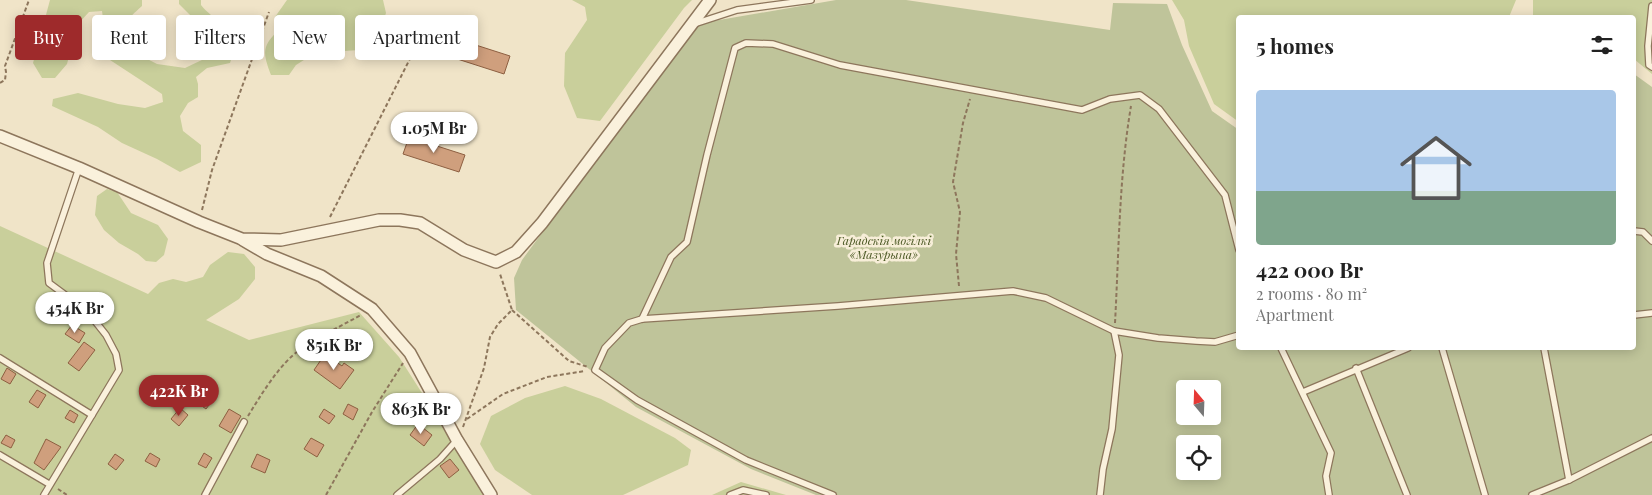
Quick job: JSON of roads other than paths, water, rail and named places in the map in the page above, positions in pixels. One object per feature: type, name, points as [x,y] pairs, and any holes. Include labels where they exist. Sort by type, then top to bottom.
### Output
[{"type":"street","points":[[242,239],[281,240],[379,220],[400,220],[420,223],[464,250],[496,262],[516,252],[542,223],[710,0]]},
{"type":"street","points":[[0,136],[242,239],[267,254],[321,276],[372,309],[410,353],[457,440],[491,495]]},
{"type":"lane","points":[[692,25],[737,10],[811,0]]},
{"type":"lane","points":[[1652,6],[1648,46],[1649,65],[1652,67]]},
{"type":"lane","points":[[642,319],[671,257],[687,242],[735,48],[746,44],[773,44],[840,65],[1082,110],[1110,99],[1140,95],[1159,109],[1225,195],[1236,238]]},
{"type":"lane","points":[[44,495],[119,370],[116,354],[106,336],[87,311],[49,283],[46,263],[79,168]]},
{"type":"lane","points":[[1636,231],[1643,232],[1652,241]]},
{"type":"lane","points":[[833,495],[746,460],[637,400],[595,370],[605,348],[629,323],[642,319],[838,306],[1014,291],[1046,298],[1114,331],[1196,342],[1215,342],[1236,335]]},
{"type":"lane","points":[[1636,314],[1652,313]]},
{"type":"lane","points":[[1100,495],[1103,469],[1112,429],[1119,355],[1114,331]]},
{"type":"lane","points":[[1282,350],[1331,453],[1326,476],[1329,495]]},
{"type":"lane","points":[[1303,392],[1356,368],[1403,350]]},
{"type":"lane","points":[[1443,350],[1485,495]]},
{"type":"lane","points":[[1544,350],[1569,480]]},
{"type":"lane","points":[[0,358],[92,415]]},
{"type":"lane","points":[[1356,368],[1406,495]]},
{"type":"lane","points":[[205,495],[244,422]]},
{"type":"lane","points":[[1532,495],[1569,480],[1652,438]]},
{"type":"lane","points":[[397,495],[440,459],[457,440]]},
{"type":"lane","points":[[0,455],[49,484]]},
{"type":"lane","points":[[730,495],[743,490],[766,495]]},
{"type":"park label","name":"Гарадскія могілкі «Мазурына»","points":[[884,248]]}]
